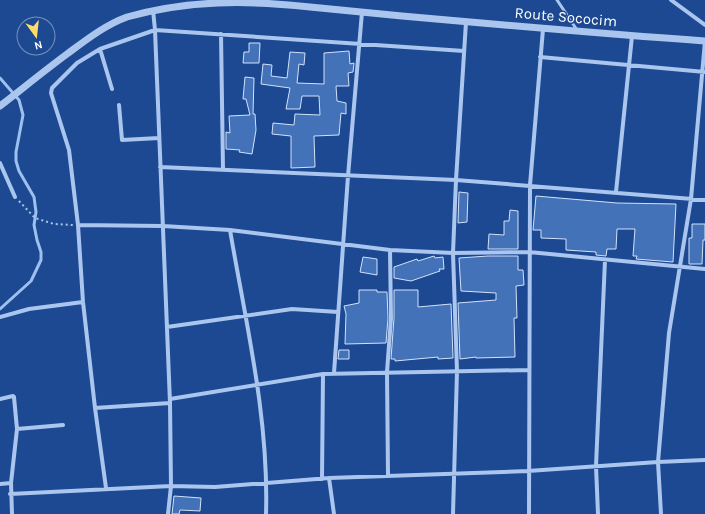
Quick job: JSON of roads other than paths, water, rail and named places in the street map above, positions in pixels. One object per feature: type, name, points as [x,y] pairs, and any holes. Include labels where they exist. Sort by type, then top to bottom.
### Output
[{"type":"street","points":[[671,0],[705,25]]},
{"type":"street","name":"Route Sococim","points":[[0,106],[71,51],[103,29],[127,17],[153,9],[193,1],[266,2],[543,29],[705,41]]},
{"type":"street","points":[[153,9],[170,401],[171,486],[168,514]]},
{"type":"street","points":[[334,373],[348,176],[362,12]]},
{"type":"street","points":[[453,514],[457,371],[453,253],[466,22]]},
{"type":"street","points":[[528,514],[530,185],[543,29]]},
{"type":"street","points":[[106,488],[83,302],[78,225],[69,150],[51,90],[76,62],[100,49],[155,30],[464,51]]},
{"type":"street","points":[[222,34],[223,170]]},
{"type":"street","points":[[616,192],[632,36]]},
{"type":"street","points":[[661,514],[658,462],[669,333],[691,199],[705,41]]},
{"type":"street","points":[[100,49],[112,89]]},
{"type":"street","points":[[540,57],[703,72]]},
{"type":"street","points":[[119,105],[122,140],[159,138]]},
{"type":"street","points":[[0,163],[15,197]]},
{"type":"street","points":[[160,167],[456,180],[705,200]]},
{"type":"street","points":[[78,225],[163,226],[230,230],[390,250],[453,253],[530,252],[705,269]]},
{"type":"street","points":[[230,230],[257,384],[267,484],[266,514]]},
{"type":"street","points":[[388,476],[387,372],[391,318],[390,250]]},
{"type":"street","points":[[598,514],[596,466],[605,260]]},
{"type":"street","points":[[0,317],[29,309],[83,302]]},
{"type":"street","points":[[167,327],[292,309],[338,312]]},
{"type":"street","points":[[95,408],[170,401],[257,384],[334,373],[529,370]]},
{"type":"street","points":[[322,479],[323,374]]},
{"type":"street","points":[[0,399],[14,397],[17,429],[10,494],[12,514]]},
{"type":"street","points":[[17,429],[63,424]]},
{"type":"street","points":[[10,494],[106,488],[171,486],[215,487],[328,478],[528,471],[705,460]]},
{"type":"street","points":[[328,478],[334,514]]},
{"type":"street","points":[[0,484],[11,483]]},
{"type":"lane","points":[[557,0],[578,32]]},
{"type":"waterway","points":[[0,78],[19,100],[23,115],[16,152],[16,161],[19,171],[34,197],[36,212],[34,225],[41,252],[41,260],[31,281],[0,309]]}]
